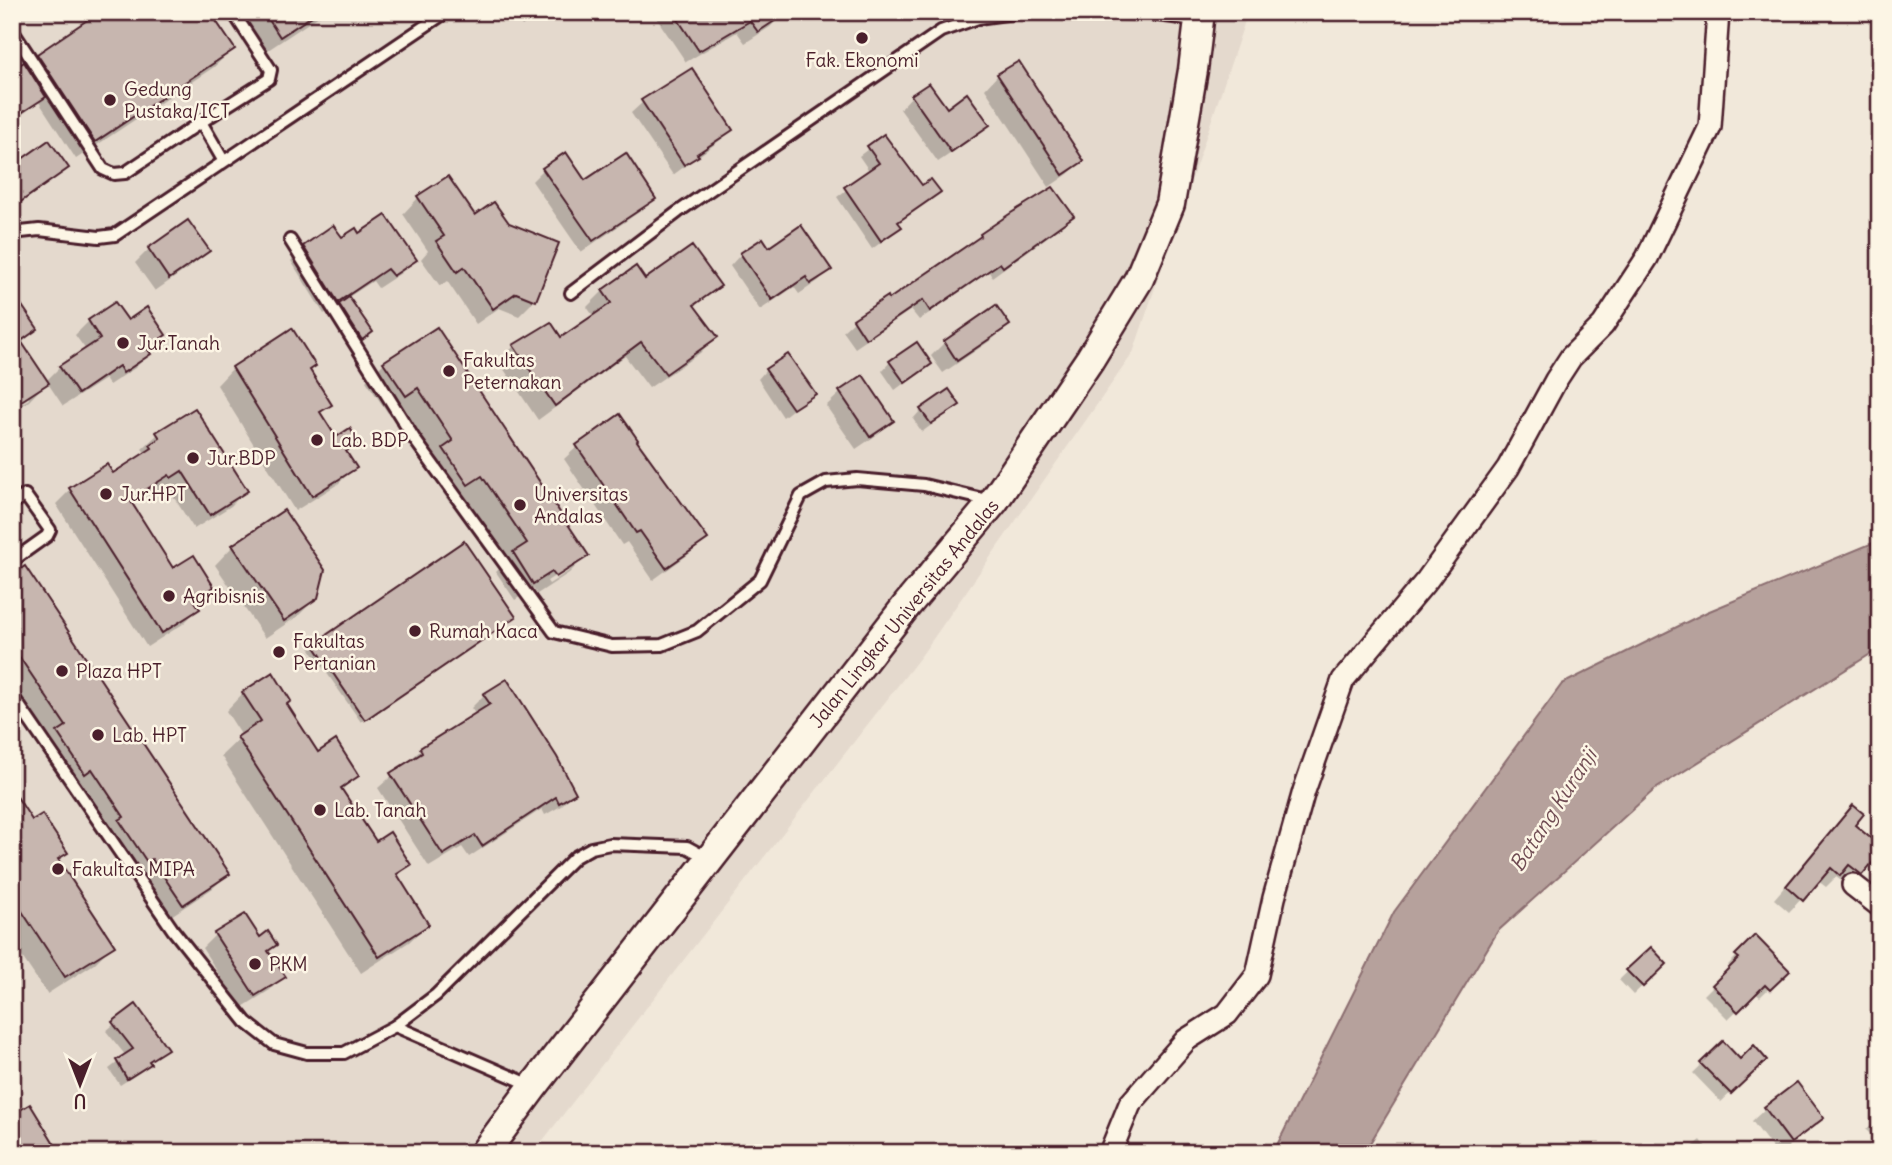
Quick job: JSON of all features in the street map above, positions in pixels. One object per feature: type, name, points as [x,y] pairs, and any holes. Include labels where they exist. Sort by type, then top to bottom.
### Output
[{"type":"street","points":[[1110,1153],[1130,1104],[1186,1040],[1227,1014],[1257,975],[1274,898],[1304,791],[1343,680],[1427,580],[1508,468],[1571,357],[1603,325],[1647,258],[1710,127],[1718,12]]},
{"type":"street","name":"Jalan Lingkar Universitas Andalas","points":[[484,1153],[907,605],[994,502],[1090,359],[1139,279],[1170,204],[1193,70],[1199,16]]},
{"type":"street","points":[[1853,885],[1880,906]]},
{"type":"lane","points":[[12,30],[103,169],[114,174],[125,173],[269,79],[271,70],[233,12]]},
{"type":"lane","points":[[12,233],[39,230],[108,237],[128,228],[223,160],[446,12]]},
{"type":"lane","points":[[571,293],[678,212],[941,31],[978,18],[1020,12]]},
{"type":"lane","points":[[1092,12],[1199,16]]},
{"type":"lane","points":[[201,122],[223,160]]},
{"type":"lane","points":[[290,240],[415,440],[554,632],[612,646],[662,645],[698,631],[760,580],[801,496],[826,482],[858,479],[924,485],[994,502]]},
{"type":"lane","points":[[12,504],[25,495],[50,530],[47,536],[12,561]]},
{"type":"lane","points":[[12,695],[173,930],[246,1022],[274,1044],[307,1053],[344,1053],[395,1026],[436,995],[575,857],[591,848],[610,844],[687,847],[710,859]]},
{"type":"lane","points":[[395,1026],[533,1087]]},
{"type":"shaded area","name":"Universitas Andalas","points":[[12,12],[1248,12],[1133,353],[921,656],[533,1153],[12,1153]]},
{"type":"water","name":"Batang Kuranji","points":[[1880,540],[1880,648],[1654,790],[1498,931],[1364,1153],[1273,1153],[1394,912],[1562,684],[1707,612]]},
{"type":"building","name":"Gedung Pustaka/ICT","points":[[99,12],[210,12],[235,49],[95,142],[37,54]]},
{"type":"building","points":[[264,12],[318,12],[280,37]]},
{"type":"building","points":[[673,12],[788,12],[758,32],[750,21],[699,51]]},
{"type":"building","points":[[1019,61],[1084,161],[1063,175],[997,74]]},
{"type":"building","points":[[24,62],[46,97],[12,119],[12,70]]},
{"type":"building","points":[[692,68],[733,130],[684,165],[641,100]]},
{"type":"building","points":[[929,83],[947,108],[967,93],[990,125],[951,152],[911,95]]},
{"type":"building","points":[[884,134],[922,185],[931,179],[941,192],[898,222],[902,227],[881,241],[844,187],[879,163],[867,146]]},
{"type":"building","points":[[49,140],[69,168],[12,208],[12,166]]},
{"type":"building","points":[[566,152],[585,180],[626,153],[656,199],[593,241],[542,168]]},
{"type":"building","points":[[448,176],[475,215],[494,202],[509,223],[559,243],[536,301],[516,293],[493,309],[464,267],[457,272],[436,241],[444,236],[417,196]]},
{"type":"building","points":[[1053,187],[1074,216],[1003,267],[1000,263],[930,311],[923,300],[866,339],[853,319],[888,296],[889,299],[981,236],[980,234]]},
{"type":"building","points":[[386,215],[417,260],[393,276],[387,269],[338,302],[303,246],[333,225],[342,237],[356,228],[359,233]]},
{"type":"building","points":[[188,220],[210,251],[169,279],[148,248]]},
{"type":"building","points":[[801,225],[832,270],[810,284],[806,277],[772,300],[740,253],[763,238],[769,247]]},
{"type":"building","points":[[692,246],[721,286],[694,305],[718,337],[666,374],[641,342],[555,406],[513,345],[551,322],[561,337],[611,303],[602,290],[636,266],[645,279]]},
{"type":"building","points":[[12,291],[38,329],[21,341],[49,383],[12,407]]},
{"type":"building","points":[[349,297],[373,332],[362,340],[339,304]]},
{"type":"building","name":"Jur.Tanah","points":[[115,302],[128,320],[147,307],[166,335],[147,348],[151,354],[123,373],[119,366],[78,394],[59,366],[100,339],[88,320]]},
{"type":"building","points":[[996,305],[1010,325],[957,361],[944,341]]},
{"type":"building","points":[[437,327],[589,556],[556,577],[552,572],[533,584],[513,552],[527,543],[482,476],[468,485],[443,448],[453,441],[418,388],[406,396],[383,362]]},
{"type":"building","name":"Lab. BDP","points":[[292,328],[316,366],[310,370],[332,405],[320,412],[336,437],[350,428],[359,443],[346,451],[357,468],[312,496],[232,367]]},
{"type":"building","points":[[917,342],[932,364],[905,383],[889,361]]},
{"type":"building","points":[[788,354],[816,394],[793,409],[765,369]]},
{"type":"building","points":[[863,375],[894,421],[870,437],[839,391]]},
{"type":"building","points":[[949,389],[960,405],[931,424],[920,409]]},
{"type":"building","points":[[195,408],[248,491],[210,515],[182,471],[171,478],[169,475],[130,500],[173,568],[194,555],[214,587],[194,600],[200,609],[162,633],[69,488],[107,464],[113,473],[152,448],[150,445],[160,438],[156,432]]},
{"type":"building","points":[[620,414],[708,539],[666,568],[640,531],[636,533],[576,445]]},
{"type":"building","points":[[284,510],[325,570],[318,598],[284,621],[232,545]]},
{"type":"building","name":"Rumah Kaca","points":[[464,541],[516,617],[365,720],[313,644]]},
{"type":"building","points":[[25,566],[230,874],[183,905],[152,859],[147,862],[119,820],[124,817],[92,769],[85,774],[57,732],[66,726],[12,646],[12,575]]},
{"type":"building","name":"Lab. Tanah","points":[[273,672],[291,701],[287,704],[318,752],[336,740],[359,776],[341,788],[376,841],[390,832],[411,865],[397,874],[429,925],[379,957],[237,737],[261,721],[242,692]]},
{"type":"building","points":[[507,679],[557,757],[576,793],[559,803],[556,797],[482,846],[475,835],[443,855],[390,773],[422,753],[420,748],[490,704],[483,694]]},
{"type":"building","points":[[12,789],[32,820],[42,814],[68,853],[58,859],[115,946],[65,977],[12,896]]},
{"type":"building","points":[[1853,805],[1864,814],[1855,825],[1880,846],[1880,854],[1862,875],[1849,865],[1840,876],[1831,868],[1803,901],[1786,886]]},
{"type":"building","name":"PKM","points":[[245,914],[260,937],[268,931],[277,945],[268,951],[286,977],[255,996],[214,933]]},
{"type":"building","points":[[1755,935],[1790,971],[1770,990],[1765,985],[1738,1012],[1712,985],[1739,958],[1735,955]]},
{"type":"building","points":[[1651,947],[1667,964],[1643,987],[1626,970]]},
{"type":"building","points":[[136,1004],[168,1049],[127,1079],[116,1060],[133,1049],[112,1022]]},
{"type":"building","points":[[1723,1041],[1740,1059],[1754,1045],[1767,1060],[1731,1094],[1700,1063]]},
{"type":"building","points":[[1797,1082],[1824,1118],[1791,1143],[1764,1107]]},
{"type":"building","points":[[30,1104],[60,1153],[12,1153],[12,1115]]},
{"type":"place","name":"Fak. Ekonomi","points":[[862,38]]},
{"type":"place","name":"Gedung Pustaka/ICT","points":[[110,100]]},
{"type":"place","name":"Jur.Tanah","points":[[123,343]]},
{"type":"place","name":"Fakultas Peternakan","points":[[449,371]]},
{"type":"place","name":"Lab. BDP","points":[[317,440]]},
{"type":"place","name":"Jur.BDP","points":[[193,458]]},
{"type":"place","name":"Jur.HPT","points":[[106,494]]},
{"type":"place","name":"Universitas Andalas","points":[[520,505]]},
{"type":"place","name":"Agribisnis","points":[[169,596]]},
{"type":"place","name":"Rumah Kaca","points":[[415,631]]},
{"type":"place","name":"Fakultas Pertanian","points":[[279,652]]},
{"type":"place","name":"Plaza HPT","points":[[62,671]]},
{"type":"place","name":"Lab. HPT","points":[[98,735]]},
{"type":"place","name":"Lab. Tanah","points":[[320,810]]},
{"type":"place","name":"Fakultas MIPA","points":[[58,869]]},
{"type":"place","name":"PKM","points":[[255,964]]}]
